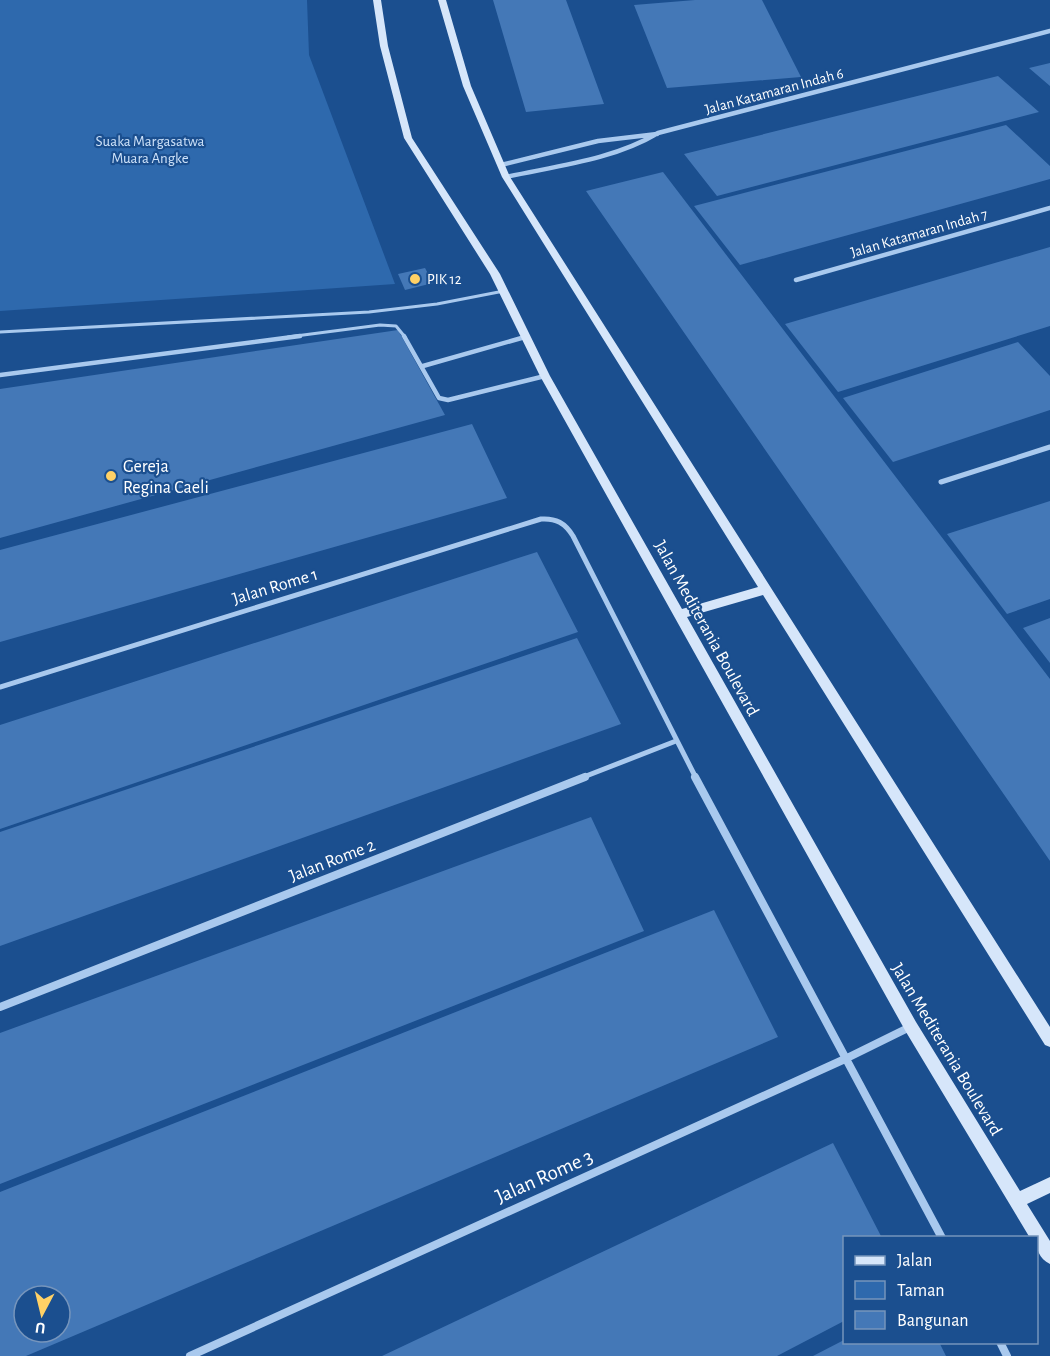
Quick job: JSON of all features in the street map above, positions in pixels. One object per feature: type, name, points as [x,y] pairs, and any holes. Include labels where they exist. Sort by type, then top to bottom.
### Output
[{"type":"street","name":"Jalan Mediterania Boulevard","points":[[377,0],[384,46],[408,138],[495,273],[544,376],[911,1027],[1050,1256]]},
{"type":"street","points":[[442,0],[467,86],[506,177],[1050,1040]]},
{"type":"street","name":"Jalan Katamaran Indah 6","points":[[506,177],[648,141],[658,134],[1050,31]]},
{"type":"street","points":[[501,165],[570,147],[640,134],[658,134]]},
{"type":"street","name":"Jalan Katamaran Indah 7","points":[[795,280],[1050,208]]},
{"type":"street","points":[[941,482],[1050,447]]},
{"type":"street","name":"Jalan Rome 1","points":[[0,687],[541,519],[559,520],[568,527],[573,536],[676,741]]},
{"type":"street","points":[[679,615],[766,589]]},
{"type":"street","points":[[676,741],[941,1236]]},
{"type":"street","name":"Jalan Rome 2","points":[[0,1007],[676,741]]},
{"type":"street","name":"Jalan Rome 3","points":[[190,1356],[911,1027]]},
{"type":"street","points":[[1018,1200],[1050,1185]]},
{"type":"lane","points":[[0,332],[401,310],[458,302],[504,291]]},
{"type":"lane","points":[[0,375],[380,324],[396,326],[423,366],[439,398],[448,400],[544,376]]},
{"type":"lane","points":[[423,366],[526,337]]},
{"type":"green space","name":"Suaka Margasatwa Muara Angke","points":[[0,0],[307,0],[309,55],[395,284],[0,311]]},
{"type":"building","points":[[493,0],[566,0],[604,104],[526,112]]},
{"type":"building","points":[[695,0],[762,0],[801,77],[667,88],[634,5]]},
{"type":"building","points":[[1050,63],[1050,86],[1029,68]]},
{"type":"building","points":[[998,76],[1039,112],[717,196],[684,154]]},
{"type":"building","points":[[1006,125],[1050,166],[1050,179],[740,265],[694,206]]},
{"type":"building","points":[[663,172],[1050,679],[1050,861],[586,191]]},
{"type":"building","points":[[1050,247],[1050,326],[838,392],[785,324]]},
{"type":"building","name":"PIK 12","points":[[425,268],[433,283],[405,290],[398,274]]},
{"type":"building","name":"Gereja Regina Caeli","points":[[398,330],[445,415],[0,538],[0,389]]},
{"type":"building","points":[[1018,342],[1050,376],[1050,410],[893,462],[843,398]]},
{"type":"building","points":[[472,424],[507,498],[0,642],[0,550]]},
{"type":"building","points":[[1050,501],[1050,599],[1007,614],[947,534]]},
{"type":"building","points":[[537,552],[578,632],[0,829],[0,725]]},
{"type":"building","points":[[1050,618],[1050,663],[1023,628]]},
{"type":"building","points":[[577,638],[621,724],[0,946],[0,832]]},
{"type":"building","points":[[591,817],[644,931],[0,1184],[0,1033]]},
{"type":"building","points":[[714,910],[778,1037],[72,1336],[72,1284],[12,1284],[12,1344],[54,1344],[26,1356],[0,1356],[0,1192]]},
{"type":"building","points":[[833,1143],[881,1236],[843,1236],[843,1322],[777,1356],[382,1356]]},
{"type":"building","points":[[843,1341],[843,1344],[940,1344],[946,1356],[813,1356]]},
{"type":"place","name":"PIK 12","points":[[415,279]]},
{"type":"place","name":"Gereja Regina Caeli","points":[[111,476]]}]
